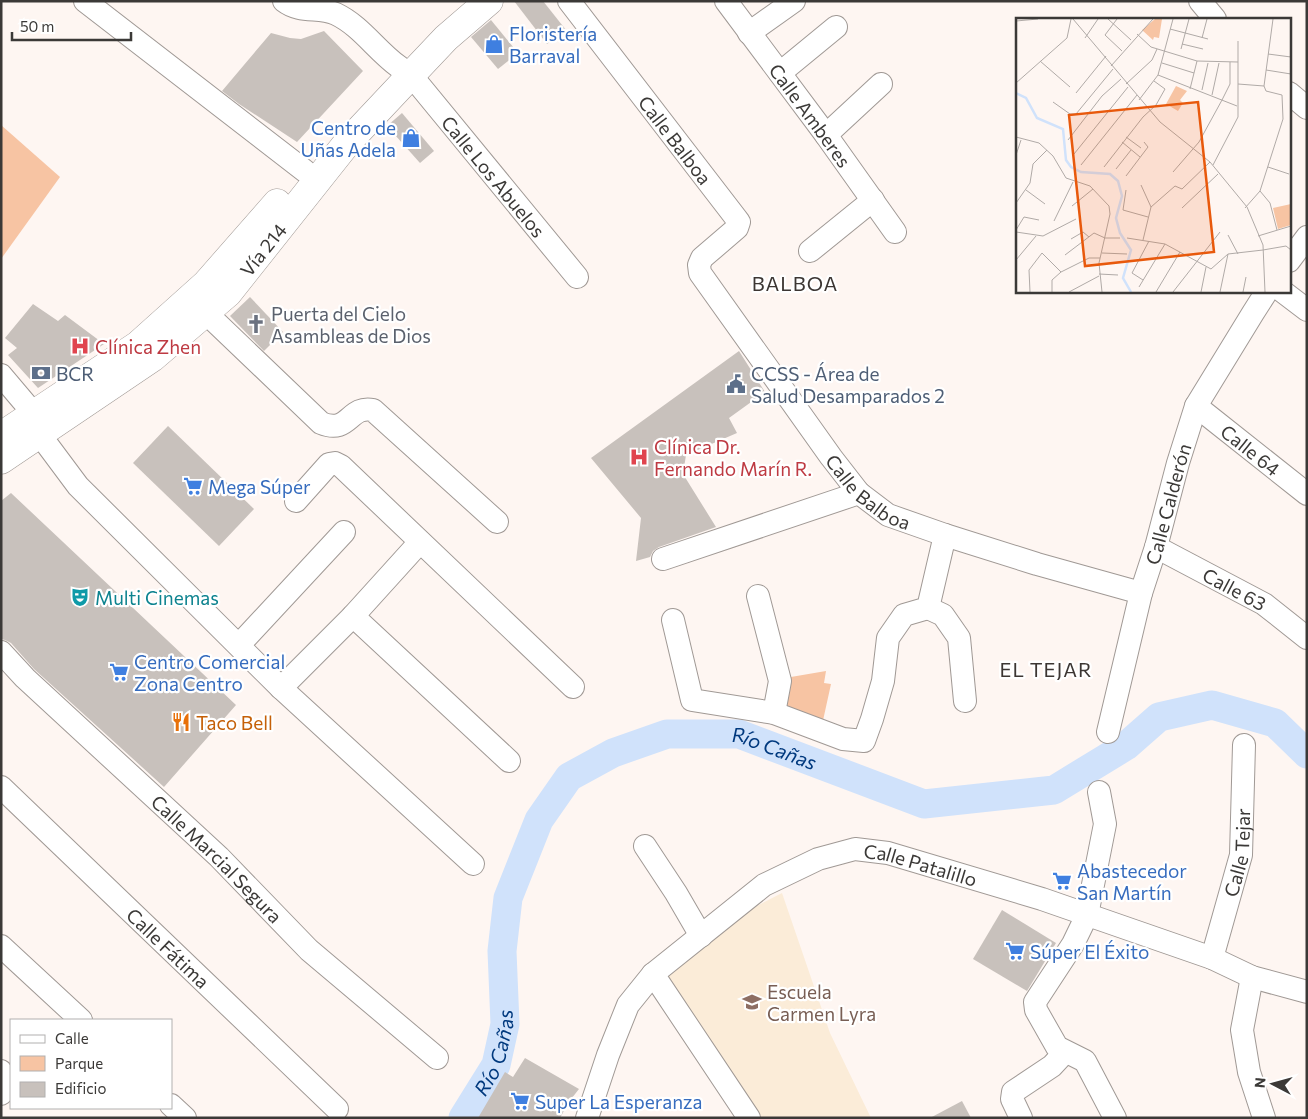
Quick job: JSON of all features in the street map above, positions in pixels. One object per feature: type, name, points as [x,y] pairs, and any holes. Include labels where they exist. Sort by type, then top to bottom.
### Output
[{"type":"main road","name":"Vía 214","points":[[1,460],[37,425],[138,345],[206,284],[305,171],[404,70],[466,1]]},
{"type":"main road","name":"Vía 214","points":[[1,436],[37,425],[152,358],[228,293],[404,70],[446,38],[489,1]]},
{"type":"street","points":[[85,1],[305,171]]},
{"type":"street","name":"Calle Los Abuelos","points":[[284,1],[289,5],[306,10],[322,10],[335,13],[351,22],[404,70],[577,278]]},
{"type":"street","name":"Calle Balboa","points":[[569,1],[739,222],[737,228],[702,258],[699,265],[700,272],[831,457],[859,493],[888,515],[1037,564],[1140,593]]},
{"type":"street","name":"Calle Amberes","points":[[726,1],[826,135],[894,232]]},
{"type":"street","points":[[749,33],[794,1]]},
{"type":"street","points":[[1200,1],[1214,18]]},
{"type":"street","points":[[780,72],[836,27]]},
{"type":"street","points":[[826,135],[881,84]]},
{"type":"street","points":[[1290,95],[1307,108]]},
{"type":"street","points":[[810,251],[873,200]]},
{"type":"street","points":[[1290,260],[1307,237]]},
{"type":"street","name":"Calle Calderón","points":[[1108,732],[1140,593],[1156,546],[1178,463],[1196,406],[1266,292]]},
{"type":"street","points":[[1283,292],[1307,310]]},
{"type":"street","points":[[205,312],[321,423],[330,426],[339,425],[359,410],[373,410],[497,522]]},
{"type":"street","points":[[1,375],[78,486],[280,688],[473,864]]},
{"type":"street","name":"Calle 64","points":[[1196,406],[1307,494]]},
{"type":"street","points":[[296,501],[329,464],[335,463],[341,466],[573,688]]},
{"type":"street","points":[[663,559],[859,493]]},
{"type":"street","points":[[239,645],[344,532]]},
{"type":"street","points":[[928,608],[945,535]]},
{"type":"street","points":[[280,688],[353,616],[420,542]]},
{"type":"street","name":"Calle 63","points":[[1156,546],[1264,604],[1307,638]]},
{"type":"street","points":[[758,596],[780,681],[774,713]]},
{"type":"street","points":[[673,620],[692,700],[774,713],[842,739],[864,741],[883,681],[888,638],[904,615],[928,608],[943,615],[959,638],[965,701]]},
{"type":"street","points":[[353,616],[509,761]]},
{"type":"street","name":"Calle Marcial Segura","points":[[1,652],[25,678],[220,857],[309,950],[437,1058]]},
{"type":"street","name":"Calle Tejar","points":[[1212,958],[1241,855],[1244,745]]},
{"type":"street","name":"Calle Fátima","points":[[1,787],[337,1110]]},
{"type":"street","points":[[1099,792],[1105,824],[1087,915],[1073,944],[1036,1002],[1036,1010],[1057,1047],[1085,1061],[1115,1118]]},
{"type":"street","points":[[645,846],[701,936]]},
{"type":"street","name":"Calle Patalillo","points":[[587,1118],[628,1005],[653,974],[764,885],[818,859],[855,849],[888,853],[1042,899],[1212,958],[1252,977],[1307,992]]},
{"type":"street","points":[[1,946],[80,1019]]},
{"type":"street","points":[[653,974],[749,1118]]},
{"type":"street","points":[[1252,977],[1242,1030],[1249,1072],[1264,1118]]},
{"type":"street","points":[[1021,1118],[1012,1099],[1013,1092],[1052,1066],[1065,1052]]},
{"type":"street","points":[[1,1070],[3,1076],[1,1094]]},
{"type":"street","points":[[172,1106],[185,1118]]},
{"type":"shaded area","name":"Escuela Carmen Lyra","points":[[782,893],[830,1033],[871,1118],[760,1118],[665,971],[753,908]]},
{"type":"green space","points":[[1,125],[60,177],[1,259]]},
{"type":"green space","points":[[826,671],[824,683],[831,684],[822,725],[787,714],[785,678]]},
{"type":"building","points":[[514,1],[543,1],[566,30],[547,44]]},
{"type":"building","name":"Floristería Barraval","points":[[491,20],[518,53],[498,69],[471,37]]},
{"type":"building","points":[[324,31],[363,71],[297,142],[222,91],[271,33],[301,39]]},
{"type":"building","name":"Centro de Uñas Adela","points":[[402,113],[434,151],[420,163],[387,126]]},
{"type":"building","name":"Puerta del Cielo Asambleas de Dios","points":[[250,297],[283,332],[264,351],[230,316]]},
{"type":"building","points":[[33,304],[58,321],[65,315],[104,344],[38,388],[8,355],[17,348],[5,338]]},
{"type":"building","name":"Clínica Dr. Fernando Marín R.","points":[[739,351],[765,392],[729,418],[737,433],[686,455],[683,474],[716,527],[659,547],[653,551],[650,557],[636,561],[641,518],[591,458]]},
{"type":"building","name":"Mega Súper","points":[[168,426],[254,509],[219,546],[133,463]]},
{"type":"building","name":"Centro Comercial Zona Centro","points":[[11,493],[236,705],[164,787],[34,669],[11,643],[1,639],[1,501]]},
{"type":"building","name":"Súper El Éxito","points":[[1002,910],[1056,943],[1027,991],[973,959]]},
{"type":"building","name":"Super La Esperanza","points":[[525,1058],[579,1089],[564,1108],[560,1118],[478,1118],[505,1072],[513,1077]]},
{"type":"building","points":[[962,1101],[971,1118],[930,1118]]},
{"type":"waterway","name":"Río Cañas","points":[[463,1118],[496,1065],[505,1024],[502,951],[508,898],[539,820],[569,777],[613,753],[667,734],[739,734],[924,804],[1054,790],[1126,746],[1159,717],[1212,705],[1275,723],[1307,754]]},
{"type":"place","name":"Floristería Barraval","points":[[494,44]]},
{"type":"place","name":"Centro de Uñas Adela","points":[[411,138]]},
{"type":"place","name":"Puerta del Cielo Asambleas de Dios","points":[[256,324]]},
{"type":"place","name":"Clínica Zhen","points":[[80,346]]},
{"type":"place","name":"BCR","points":[[41,373]]},
{"type":"place","name":"CCSS - Área de Salud Desamparados 2","points":[[736,384]]},
{"type":"place","name":"Clínica Dr. Fernando Marín R.","points":[[639,457]]},
{"type":"place","name":"Mega Súper","points":[[193,486]]},
{"type":"place","name":"Multi Cinemas","points":[[80,597]]},
{"type":"place","name":"Centro Comercial Zona Centro","points":[[119,672]]},
{"type":"place","name":"Taco Bell","points":[[181,722]]},
{"type":"place","name":"Abastecedor San Martín","points":[[1062,881]]},
{"type":"place","name":"Súper El Éxito","points":[[1015,951]]},
{"type":"place","name":"Escuela Carmen Lyra","points":[[752,1002]]},
{"type":"place","name":"Super La Esperanza","points":[[520,1101]]},
{"type":"district","name":"BALBOA","points":[[795,283]]},
{"type":"district","name":"EL TEJAR","points":[[1046,669]]}]
